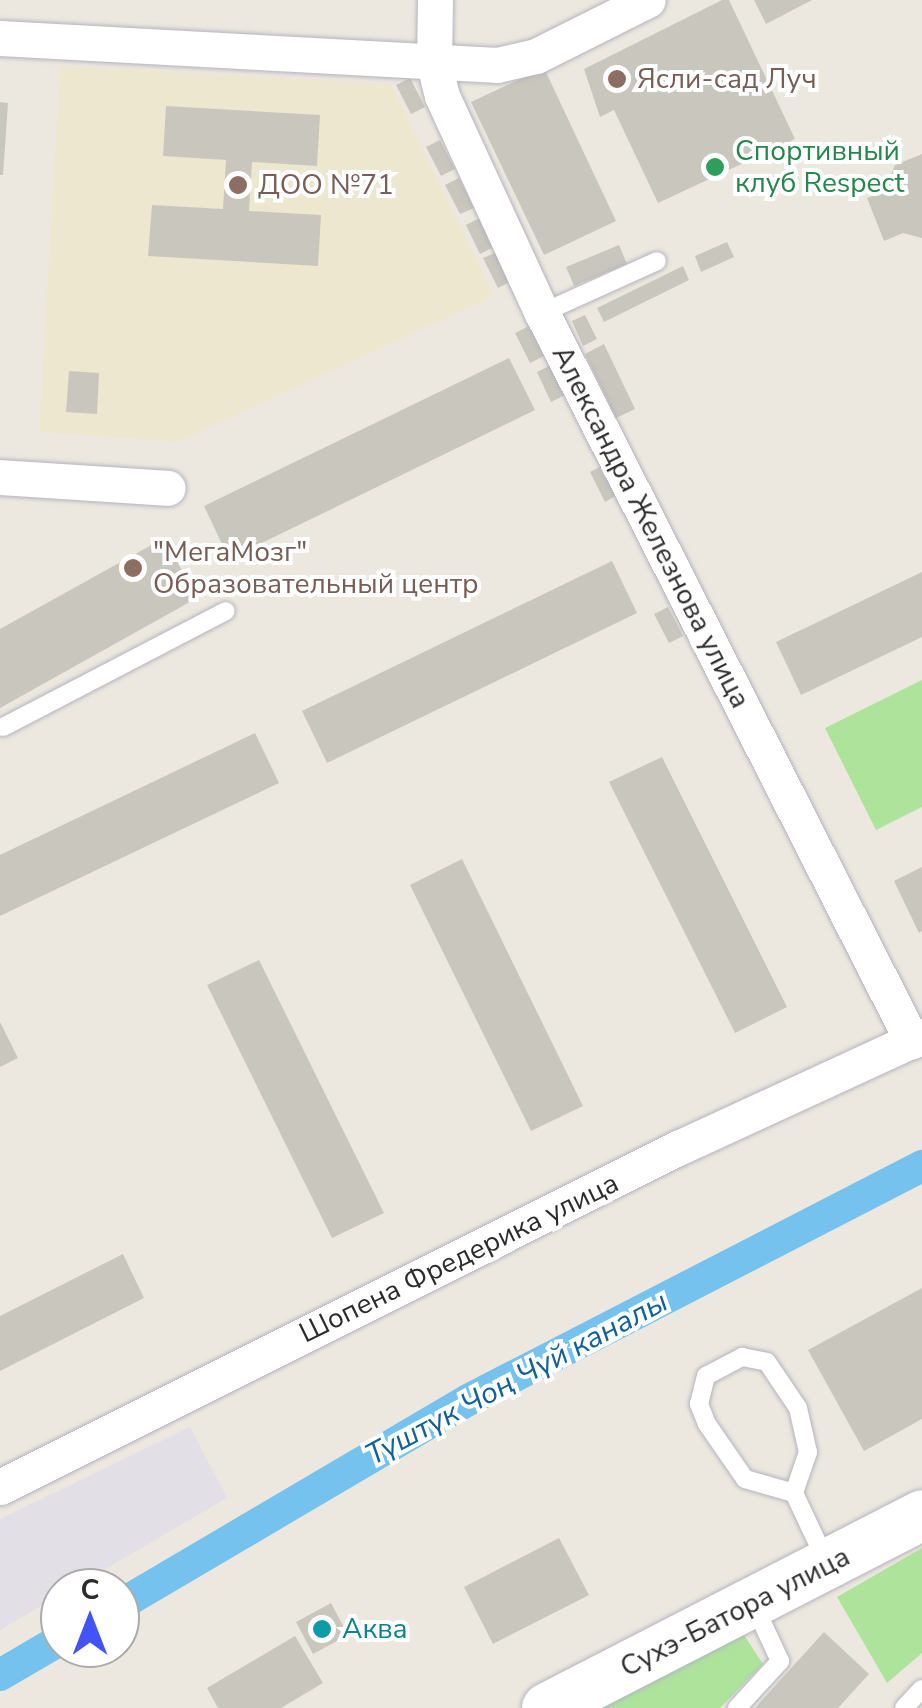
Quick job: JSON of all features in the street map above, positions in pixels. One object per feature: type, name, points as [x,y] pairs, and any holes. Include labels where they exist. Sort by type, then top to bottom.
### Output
[{"type":"main road","name":"Сухэ-Батора улица","points":[[547,1708],[922,1515]]},
{"type":"street","name":"Александра Железнова улица","points":[[435,0],[434,64],[542,313],[917,1039]]},
{"type":"street","points":[[0,38],[497,65],[536,56],[648,0]]},
{"type":"street","points":[[0,477],[168,488]]},
{"type":"street","name":"Шопена Фредерика улица","points":[[0,1487],[678,1148],[917,1039]]},
{"type":"lane","points":[[542,313],[657,261]]},
{"type":"lane","points":[[4,727],[226,611]]},
{"type":"lane","points":[[794,1493],[745,1479],[717,1445],[699,1394],[717,1366],[742,1357],[767,1362],[790,1395],[808,1452],[794,1493],[828,1564]]},
{"type":"lane","points":[[737,1708],[780,1661],[754,1604]]},
{"type":"lane","points":[[904,1708],[922,1689]]},
{"type":"shaded area","points":[[60,66],[391,84],[494,296],[178,442],[39,432]]},
{"type":"shaded area","points":[[190,1427],[227,1498],[107,1568],[40,1568],[40,1607],[0,1630],[0,1519]]},
{"type":"green space","points":[[922,680],[922,807],[876,830],[825,728]]},
{"type":"green space","points":[[922,1548],[922,1653],[887,1683],[837,1597]]},
{"type":"green space","points":[[742,1632],[763,1664],[720,1708],[593,1708]]},
{"type":"building","points":[[722,0],[729,0],[795,139],[658,203],[614,110],[600,117],[584,69]]},
{"type":"building","points":[[754,0],[812,0],[766,24]]},
{"type":"building","points":[[544,68],[616,221],[544,255],[471,102]]},
{"type":"building","points":[[410,78],[425,107],[411,114],[396,85]]},
{"type":"building","points":[[0,102],[8,103],[3,175],[0,175]]},
{"type":"building","name":"ДОО №71","points":[[166,106],[320,115],[317,166],[252,162],[249,211],[321,215],[318,266],[148,256],[152,205],[223,209],[226,160],[163,156]]},
{"type":"building","points":[[440,140],[455,169],[441,176],[426,147]]},
{"type":"building","points":[[922,154],[922,238],[903,233],[884,241],[867,198],[884,191],[895,165]]},
{"type":"building","points":[[459,178],[474,208],[460,214],[445,185]]},
{"type":"building","points":[[480,218],[494,247],[480,254],[466,225]]},
{"type":"building","points":[[727,242],[734,257],[701,272],[695,256]]},
{"type":"building","points":[[619,245],[627,264],[574,286],[566,267]]},
{"type":"building","points":[[497,252],[512,281],[498,288],[483,258]]},
{"type":"building","points":[[683,266],[689,280],[604,322],[597,308]]},
{"type":"building","points":[[585,315],[597,339],[583,346],[572,321]]},
{"type":"building","points":[[529,326],[544,356],[530,363],[515,333]]},
{"type":"building","points":[[604,344],[635,409],[616,418],[585,354]]},
{"type":"building","points":[[509,358],[535,410],[229,559],[204,506]]},
{"type":"building","points":[[551,365],[565,395],[551,402],[537,372]]},
{"type":"building","points":[[69,371],[99,373],[97,414],[66,412]]},
{"type":"building","points":[[604,465],[617,495],[605,502],[590,472]]},
{"type":"building","points":[[164,538],[197,598],[0,708],[0,629]]},
{"type":"building","points":[[612,561],[637,613],[327,763],[302,711]]},
{"type":"building","points":[[922,572],[922,637],[801,695],[776,642]]},
{"type":"building","points":[[668,607],[683,636],[669,643],[654,614]]},
{"type":"building","points":[[255,733],[279,783],[0,916],[0,855]]},
{"type":"building","points":[[662,757],[787,1007],[735,1033],[609,782]]},
{"type":"building","points":[[462,859],[583,1106],[531,1131],[410,885]]},
{"type":"building","points":[[922,867],[922,931],[919,933],[894,881]]},
{"type":"building","points":[[259,960],[384,1213],[332,1238],[207,985]]},
{"type":"building","points":[[0,1022],[18,1058],[0,1067]]},
{"type":"building","points":[[123,1254],[144,1298],[0,1371],[0,1316]]},
{"type":"building","points":[[922,1288],[922,1419],[864,1451],[808,1350]]},
{"type":"building","points":[[559,1538],[589,1595],[493,1644],[464,1587]]},
{"type":"building","name":"Аква","points":[[331,1603],[348,1635],[313,1654],[296,1622]]},
{"type":"building","points":[[824,1632],[869,1674],[838,1708],[755,1708]]},
{"type":"building","points":[[295,1636],[323,1683],[281,1708],[218,1708],[207,1688]]},
{"type":"waterway","name":"Түштүк Чоң Чүй каналы","points":[[140,1593],[468,1400],[922,1166]]},
{"type":"waterway","name":"Түштүк Чоң Чүй каналы","points":[[0,1675],[40,1652]]},
{"type":"place","name":"Ясли-сад Луч","points":[[617,79]]},
{"type":"place","name":"Спортивный клуб Respect","points":[[715,167]]},
{"type":"place","name":"ДОО №71","points":[[238,185]]},
{"type":"place","name":"\"МегаМозг\" Образовательный центр","points":[[133,568]]},
{"type":"place","name":"Аква","points":[[322,1629]]}]
